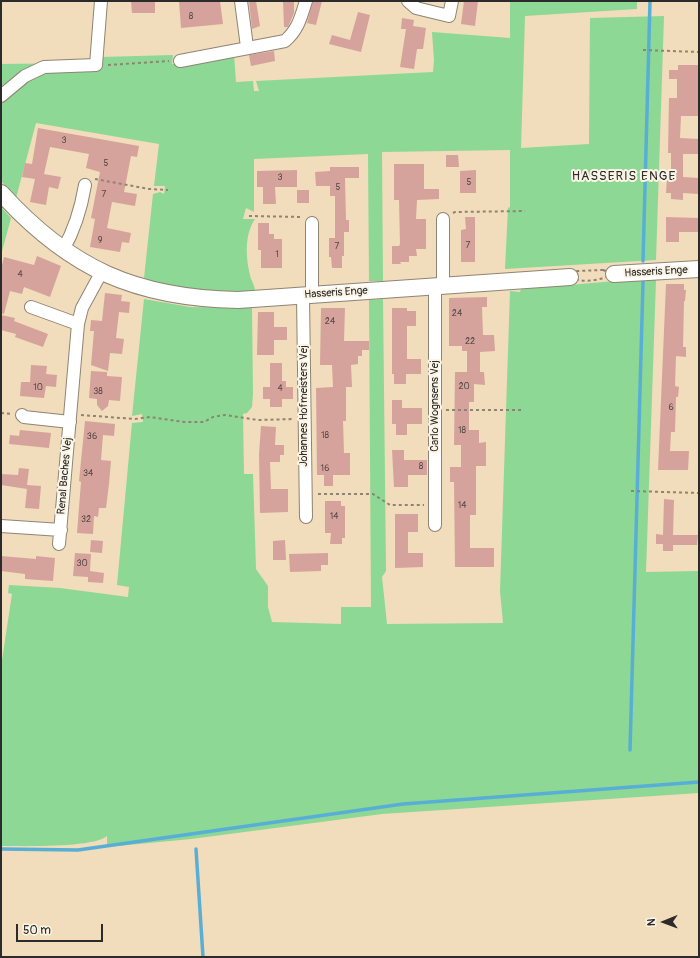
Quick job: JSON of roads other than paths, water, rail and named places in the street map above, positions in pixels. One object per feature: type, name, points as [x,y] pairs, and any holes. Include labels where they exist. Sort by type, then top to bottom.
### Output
[{"type":"street","points":[[1,96],[25,76],[44,67],[96,65],[101,1]]},
{"type":"street","points":[[241,1],[247,47]]},
{"type":"street","points":[[180,61],[247,47],[285,42],[293,34],[299,24],[306,1]]},
{"type":"street","points":[[408,1],[416,8],[450,16],[452,1]]},
{"type":"street","points":[[63,250],[78,218],[85,185]]},
{"type":"street","name":"Hasseris Enge","points":[[1,193],[21,216],[63,250],[101,273],[141,287],[172,295],[202,299],[238,300],[570,277]]},
{"type":"street","name":"Carlo Wognsens Vej","points":[[435,525],[435,410],[443,219]]},
{"type":"street","name":"Johannes Hofmeisters Vej","points":[[306,517],[305,419],[308,295],[312,223]]},
{"type":"street","name":"Hasseris Enge","points":[[614,274],[699,269]]},
{"type":"street","name":"Renal Baches Vej","points":[[59,544],[78,324],[82,308],[101,273]]},
{"type":"street","points":[[31,307],[78,324]]},
{"type":"street","name":"Renal Baches Vej","points":[[22,415],[24,417],[70,418]]},
{"type":"street","name":"Renal Baches Vej","points":[[1,526],[60,530]]},
{"type":"waterway","points":[[643,261],[650,1]]},
{"type":"waterway","points":[[630,750],[643,282]]},
{"type":"waterway","points":[[1,849],[78,850],[403,804],[699,782]]},
{"type":"waterway","points":[[196,849],[203,957]]},
{"type":"district","name":"HASSERIS ENGE","points":[[624,177]]}]
